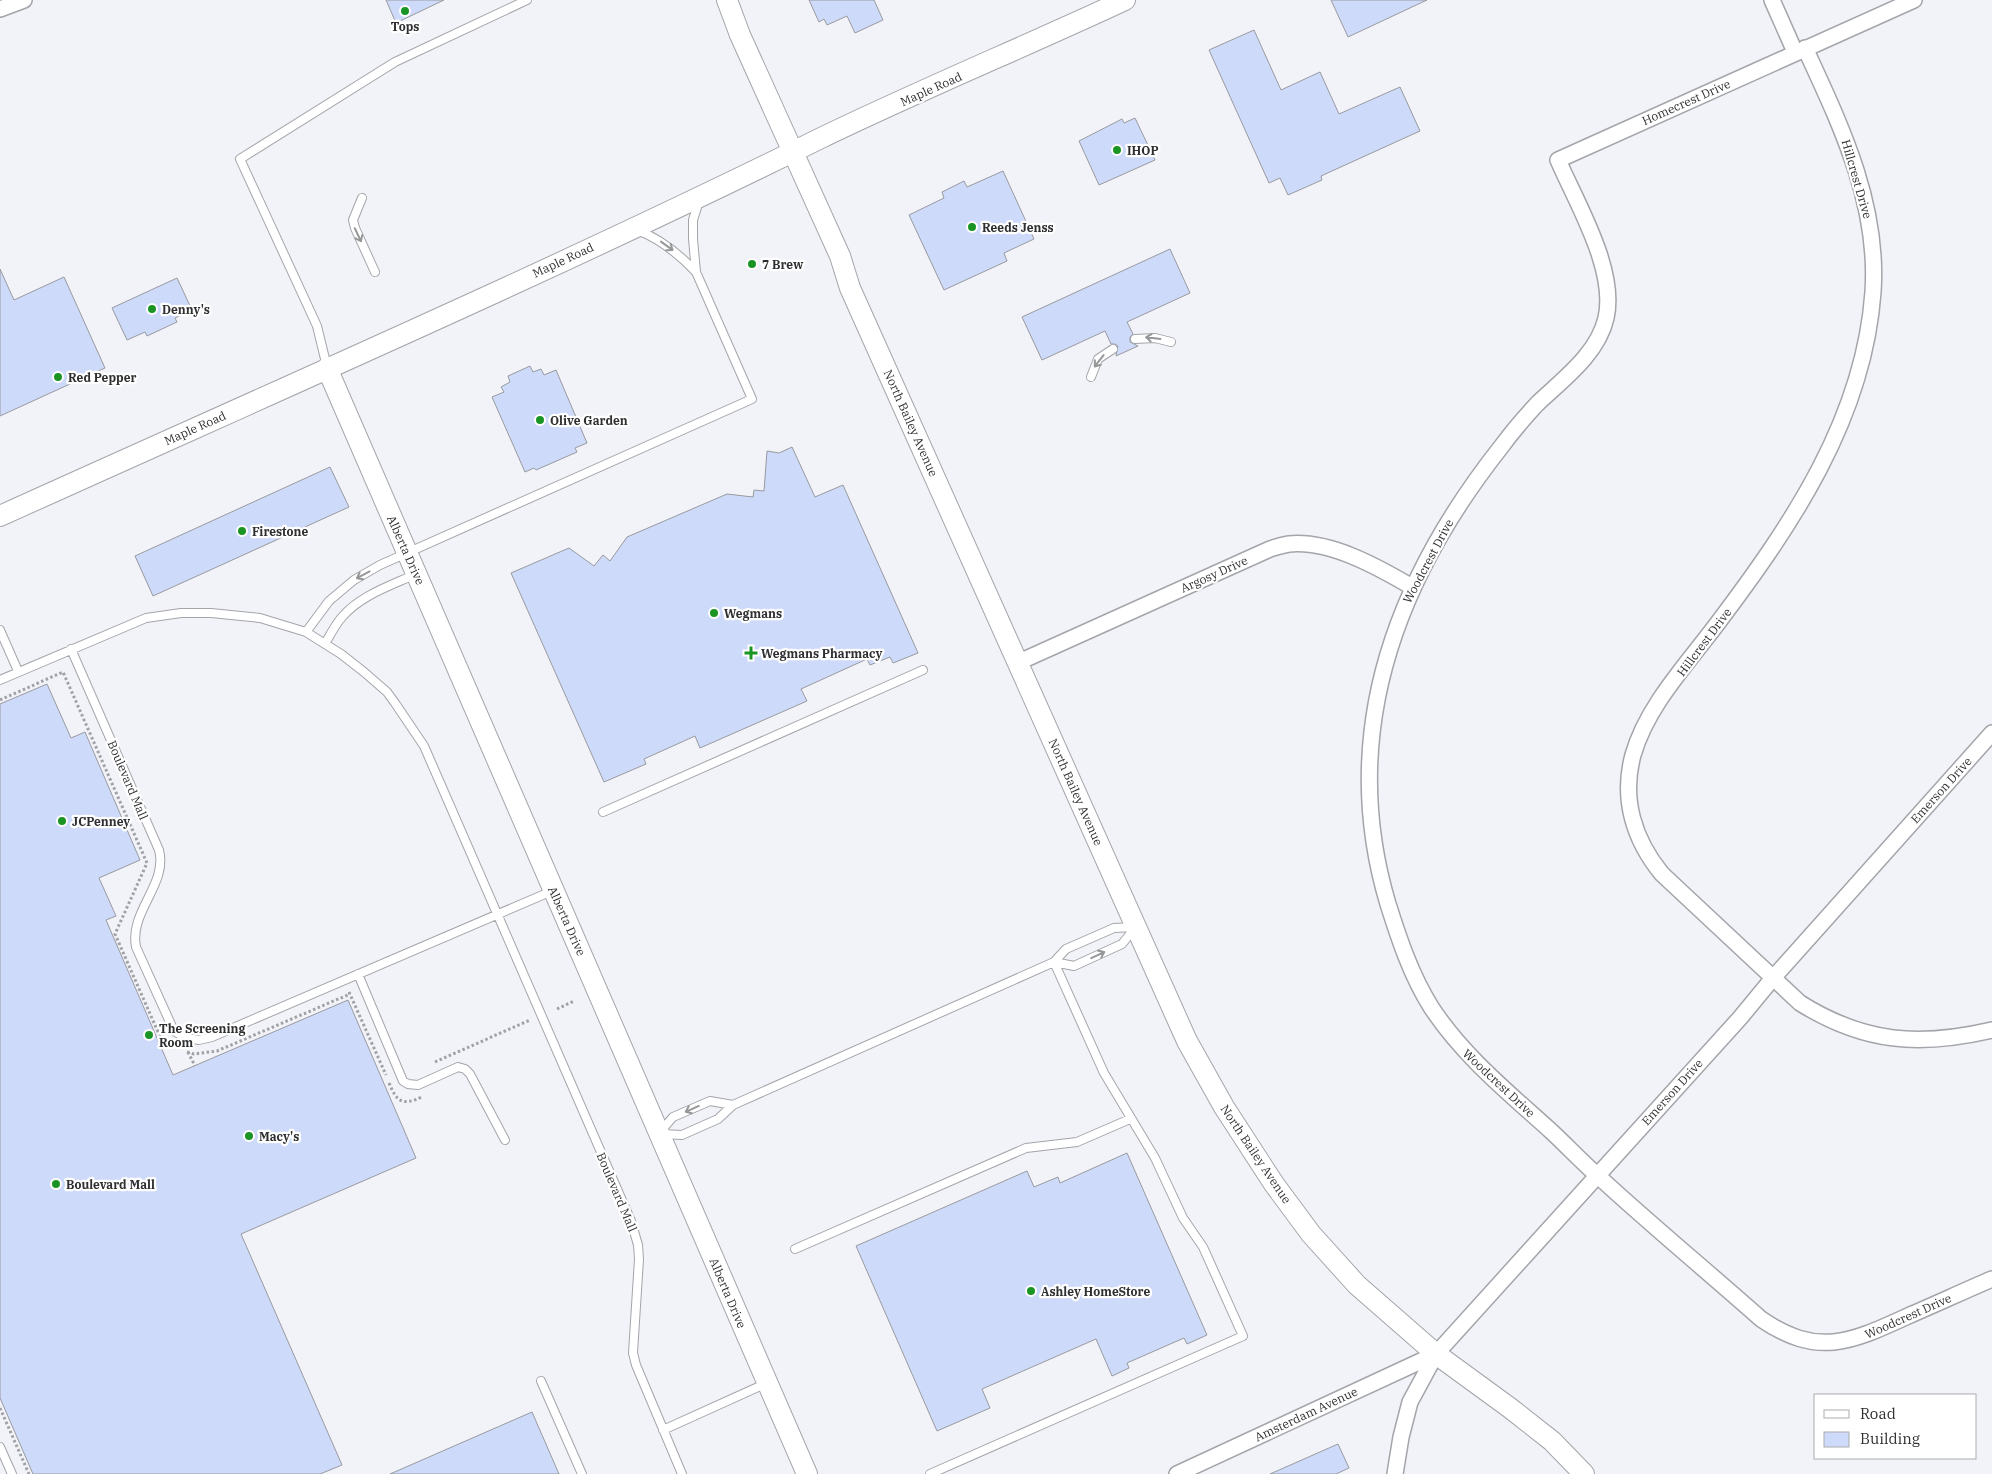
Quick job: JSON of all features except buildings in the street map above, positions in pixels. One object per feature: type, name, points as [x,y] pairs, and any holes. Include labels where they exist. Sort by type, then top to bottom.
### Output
[{"type":"street","points":[[0,9],[24,0]]},
{"type":"street","name":"North Bailey Avenue","points":[[727,0],[740,35],[792,154],[840,256],[858,305],[1187,1041],[1224,1107],[1274,1184],[1312,1234],[1352,1280],[1436,1354],[1552,1441],[1584,1474]]},
{"type":"street","name":"Maple Road","points":[[0,516],[700,198],[838,131],[1125,0]]},
{"type":"street","name":"Hillcrest Drive","points":[[1772,0],[1841,127],[1864,192],[1870,224],[1874,264],[1873,294],[1867,333],[1857,375],[1834,438],[1813,482],[1780,537],[1660,700],[1644,728],[1637,745],[1629,777],[1629,800],[1633,823],[1641,844],[1662,874],[1800,1003],[1822,1017],[1853,1030],[1879,1037],[1902,1040],[1931,1040],[1992,1030]]},
{"type":"street","name":"Homecrest Drive","points":[[1602,260],[1558,160],[1914,0]]},
{"type":"street","name":"Woodcrest Drive","points":[[1602,260],[1607,282],[1608,302],[1606,321],[1596,342],[1581,361],[1533,409],[1473,483],[1447,523],[1412,587],[1394,631],[1381,677],[1373,724],[1370,754],[1370,800],[1375,845],[1384,890],[1399,940],[1413,974],[1430,1004],[1465,1051],[1597,1175],[1761,1319],[1776,1329],[1797,1338],[1815,1342],[1836,1343],[1862,1337],[1992,1279]]},
{"type":"street","name":"Alberta Drive","points":[[327,368],[807,1474]]},
{"type":"street","name":"Argosy Drive","points":[[1019,662],[1270,548],[1288,544],[1307,544],[1356,558],[1385,571],[1412,587]]},
{"type":"street","name":"Emerson Drive","points":[[1395,1474],[1401,1437],[1410,1402],[1436,1354],[1740,1018],[1773,978],[1992,733]]},
{"type":"street","name":"Amsterdam Avenue","points":[[1176,1474],[1436,1354]]},
{"type":"lane","points":[[327,368],[317,326],[240,159],[395,62],[528,0]]},
{"type":"lane","points":[[362,198],[353,220],[375,272]]},
{"type":"lane","points":[[306,632],[329,601],[354,580],[407,554],[752,399],[696,272],[693,251],[693,220],[700,198]]},
{"type":"lane","points":[[632,228],[657,238],[681,256],[696,272]]},
{"type":"lane","points":[[1135,339],[1155,338],[1171,342]]},
{"type":"lane","points":[[1091,377],[1098,359],[1113,349]]},
{"type":"lane","points":[[325,644],[341,618],[351,608],[368,596],[417,574]]},
{"type":"lane","name":"Boulevard Mall","points":[[0,680],[71,648],[146,618],[181,613],[211,613],[260,618],[306,632],[364,672],[387,692],[418,735],[498,914],[635,1234],[638,1245],[638,1288],[633,1353],[636,1366],[682,1474]]},
{"type":"lane","points":[[0,630],[18,671]]},
{"type":"lane","name":"Boulevard Mall","points":[[71,648],[159,850],[162,861],[160,870],[138,917],[134,937],[136,947],[174,1031],[186,1038],[199,1040],[212,1037],[554,891]]},
{"type":"lane","points":[[603,812],[922,670]]},
{"type":"lane","points":[[1054,962],[1074,966],[1122,944],[1136,927]]},
{"type":"lane","points":[[659,1133],[682,1135],[718,1119],[733,1105],[1054,962],[1066,949],[1114,928],[1136,927]]},
{"type":"lane","points":[[930,1474],[1243,1336],[1203,1247],[1182,1218],[1155,1158],[1104,1073],[1054,962]]},
{"type":"lane","points":[[358,974],[404,1081],[408,1084],[418,1085],[458,1068],[465,1069],[470,1074],[505,1140]]},
{"type":"lane","points":[[659,1133],[674,1118],[710,1101],[733,1105]]},
{"type":"lane","points":[[795,1249],[1026,1148],[1077,1142],[1130,1119]]},
{"type":"lane","points":[[541,1381],[582,1474]]},
{"type":"lane","points":[[663,1430],[767,1383]]},
{"type":"lane","points":[[0,1447],[12,1474]]},
{"type":"path","points":[[0,700],[63,672],[136,834],[147,863],[115,934],[158,1032],[167,1041]]},
{"type":"path","points":[[107,783],[111,781]]},
{"type":"path","points":[[180,1049],[194,1054],[217,1052],[350,994]]},
{"type":"path","points":[[557,1009],[574,1001]]},
{"type":"path","points":[[435,1062],[530,1020]]},
{"type":"path","points":[[189,1051],[195,1066]]},
{"type":"path","points":[[382,1079],[386,1077]]},
{"type":"path","points":[[0,1408],[28,1474]]},
{"type":"place","name":"Tops","points":[[405,11]]},
{"type":"place","name":"IHOP","points":[[1117,150]]},
{"type":"place","name":"Reeds Jenss","points":[[972,227]]},
{"type":"place","name":"7 Brew","points":[[752,264]]},
{"type":"place","name":"Denny's","points":[[152,309]]},
{"type":"place","name":"Red Pepper","points":[[58,377]]},
{"type":"place","name":"Olive Garden","points":[[540,420]]},
{"type":"place","name":"Firestone","points":[[242,531]]},
{"type":"place","name":"Wegmans","points":[[714,613]]},
{"type":"place","name":"Wegmans Pharmacy","points":[[751,653]]},
{"type":"place","name":"JCPenney","points":[[62,821]]},
{"type":"place","name":"The Screening Room","points":[[149,1035]]},
{"type":"place","name":"Macy's","points":[[249,1136]]},
{"type":"place","name":"Boulevard Mall","points":[[56,1184]]},
{"type":"place","name":"Ashley HomeStore","points":[[1031,1291]]}]
